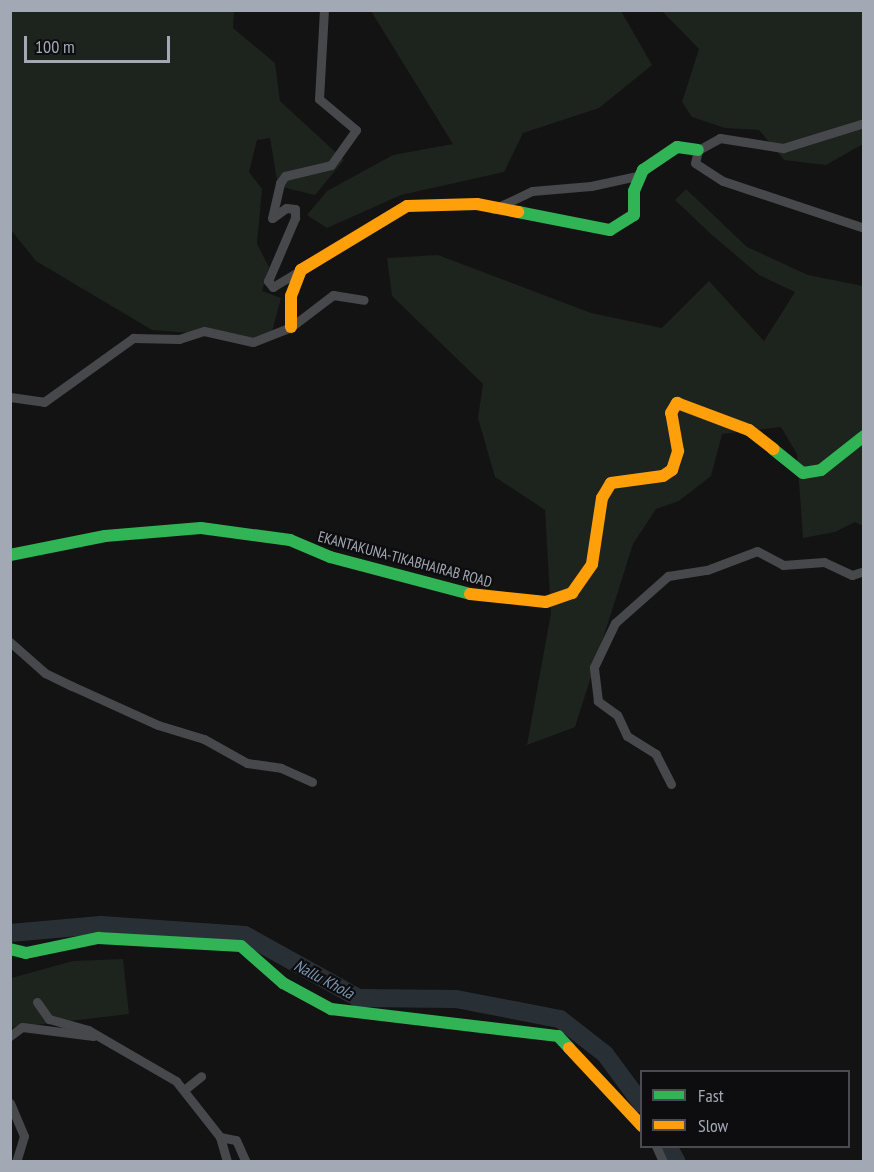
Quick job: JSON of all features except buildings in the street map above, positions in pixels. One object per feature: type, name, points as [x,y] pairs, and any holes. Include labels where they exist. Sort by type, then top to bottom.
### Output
[{"type":"street","points":[[324,10],[319,99],[356,130],[331,165],[285,176],[280,183],[272,218],[286,208],[295,209],[296,218],[268,281],[273,287],[407,206],[466,203],[610,230],[634,215],[634,192],[642,175],[677,147],[698,150],[720,138],[783,148],[864,123]]},
{"type":"street","points":[[698,150],[695,163],[708,174],[864,228]]},
{"type":"street","points":[[494,208],[532,191],[591,186],[625,175],[642,175]]},
{"type":"street","points":[[291,327],[291,296],[301,270]]},
{"type":"street","points":[[10,397],[44,402],[133,338],[179,339],[204,332],[253,342],[291,327],[333,295],[364,300]]},
{"type":"street","name":"EKANTAKUNA-TIKABHAIRAB ROAD","points":[[10,555],[105,536],[201,528],[290,540],[330,557],[462,593],[546,602],[572,593],[592,564],[602,498],[611,483],[663,476],[672,470],[678,451],[670,421],[677,403],[749,430],[803,473],[822,470],[864,436]]},
{"type":"street","points":[[671,784],[656,754],[627,736],[617,716],[598,701],[594,667],[615,623],[668,576],[707,570],[757,550],[783,565],[824,562],[852,575],[864,571]]},
{"type":"street","points":[[10,642],[45,673],[72,686],[158,725],[204,739],[247,763],[281,768],[312,782]]},
{"type":"street","points":[[10,949],[26,953],[98,939],[241,945],[283,983],[331,1010],[558,1036],[640,1124]]},
{"type":"street","points":[[37,1002],[49,1019],[81,1027],[93,1036],[155,1066],[184,1090],[220,1137],[227,1161]]},
{"type":"street","points":[[10,1036],[22,1027],[93,1036]]},
{"type":"street","points":[[184,1090],[201,1076]]},
{"type":"street","points":[[10,1103],[24,1136],[16,1161]]},
{"type":"street","points":[[220,1137],[236,1140],[246,1161]]},
{"type":"shaded area","points":[[10,11],[234,11],[233,28],[275,63],[280,101],[344,160],[315,195],[278,186],[270,138],[257,140],[249,172],[262,189],[257,244],[269,267],[262,291],[281,298],[270,339],[152,330],[36,261],[11,230]]},
{"type":"shaded area","points":[[371,11],[621,11],[652,65],[599,108],[523,133],[504,172],[401,195],[327,228],[307,215],[327,191],[393,155],[453,144]]},
{"type":"shaded area","points":[[662,11],[863,11],[863,144],[826,165],[784,160],[759,130],[725,128],[692,117],[682,102],[699,49]]},
{"type":"shaded area","points":[[686,189],[747,247],[808,275],[863,286],[863,526],[855,522],[835,532],[803,538],[797,454],[781,427],[722,434],[711,476],[679,501],[656,509],[633,544],[575,727],[527,745],[551,613],[545,510],[495,477],[478,418],[483,384],[392,296],[387,258],[438,255],[591,313],[662,328],[709,281],[764,341],[795,292],[759,275],[712,235],[675,200]]},
{"type":"shaded area","points":[[123,959],[129,1014],[11,1028],[11,978],[73,961]]},
{"type":"waterway","name":"Nallu Khola","points":[[10,933],[101,925],[245,935],[358,998],[456,999],[560,1019],[605,1054],[640,1101]]},
{"type":"waterway","name":"Nallu Khola","points":[[669,1148],[677,1162]]},
{"type":"traffic: fast","points":[[518,212],[610,230],[634,215],[634,191],[643,170],[677,147],[698,150]]},
{"type":"traffic: fast","points":[[773,449],[803,473],[821,470],[864,436]]},
{"type":"traffic: fast","points":[[10,555],[105,536],[201,528],[290,540],[330,557],[470,594]]},
{"type":"traffic: fast","points":[[10,949],[26,953],[98,938],[241,946],[283,983],[331,1009],[558,1036],[569,1048]]},
{"type":"traffic: slow","points":[[291,327],[291,296],[301,270],[407,206],[477,204],[518,212]]},
{"type":"traffic: slow","points":[[470,594],[546,602],[572,593],[592,564],[602,498],[611,483],[663,476],[672,470],[678,451],[671,413],[677,403],[749,430],[773,449]]},
{"type":"traffic: slow","points":[[569,1048],[640,1124]]}]
